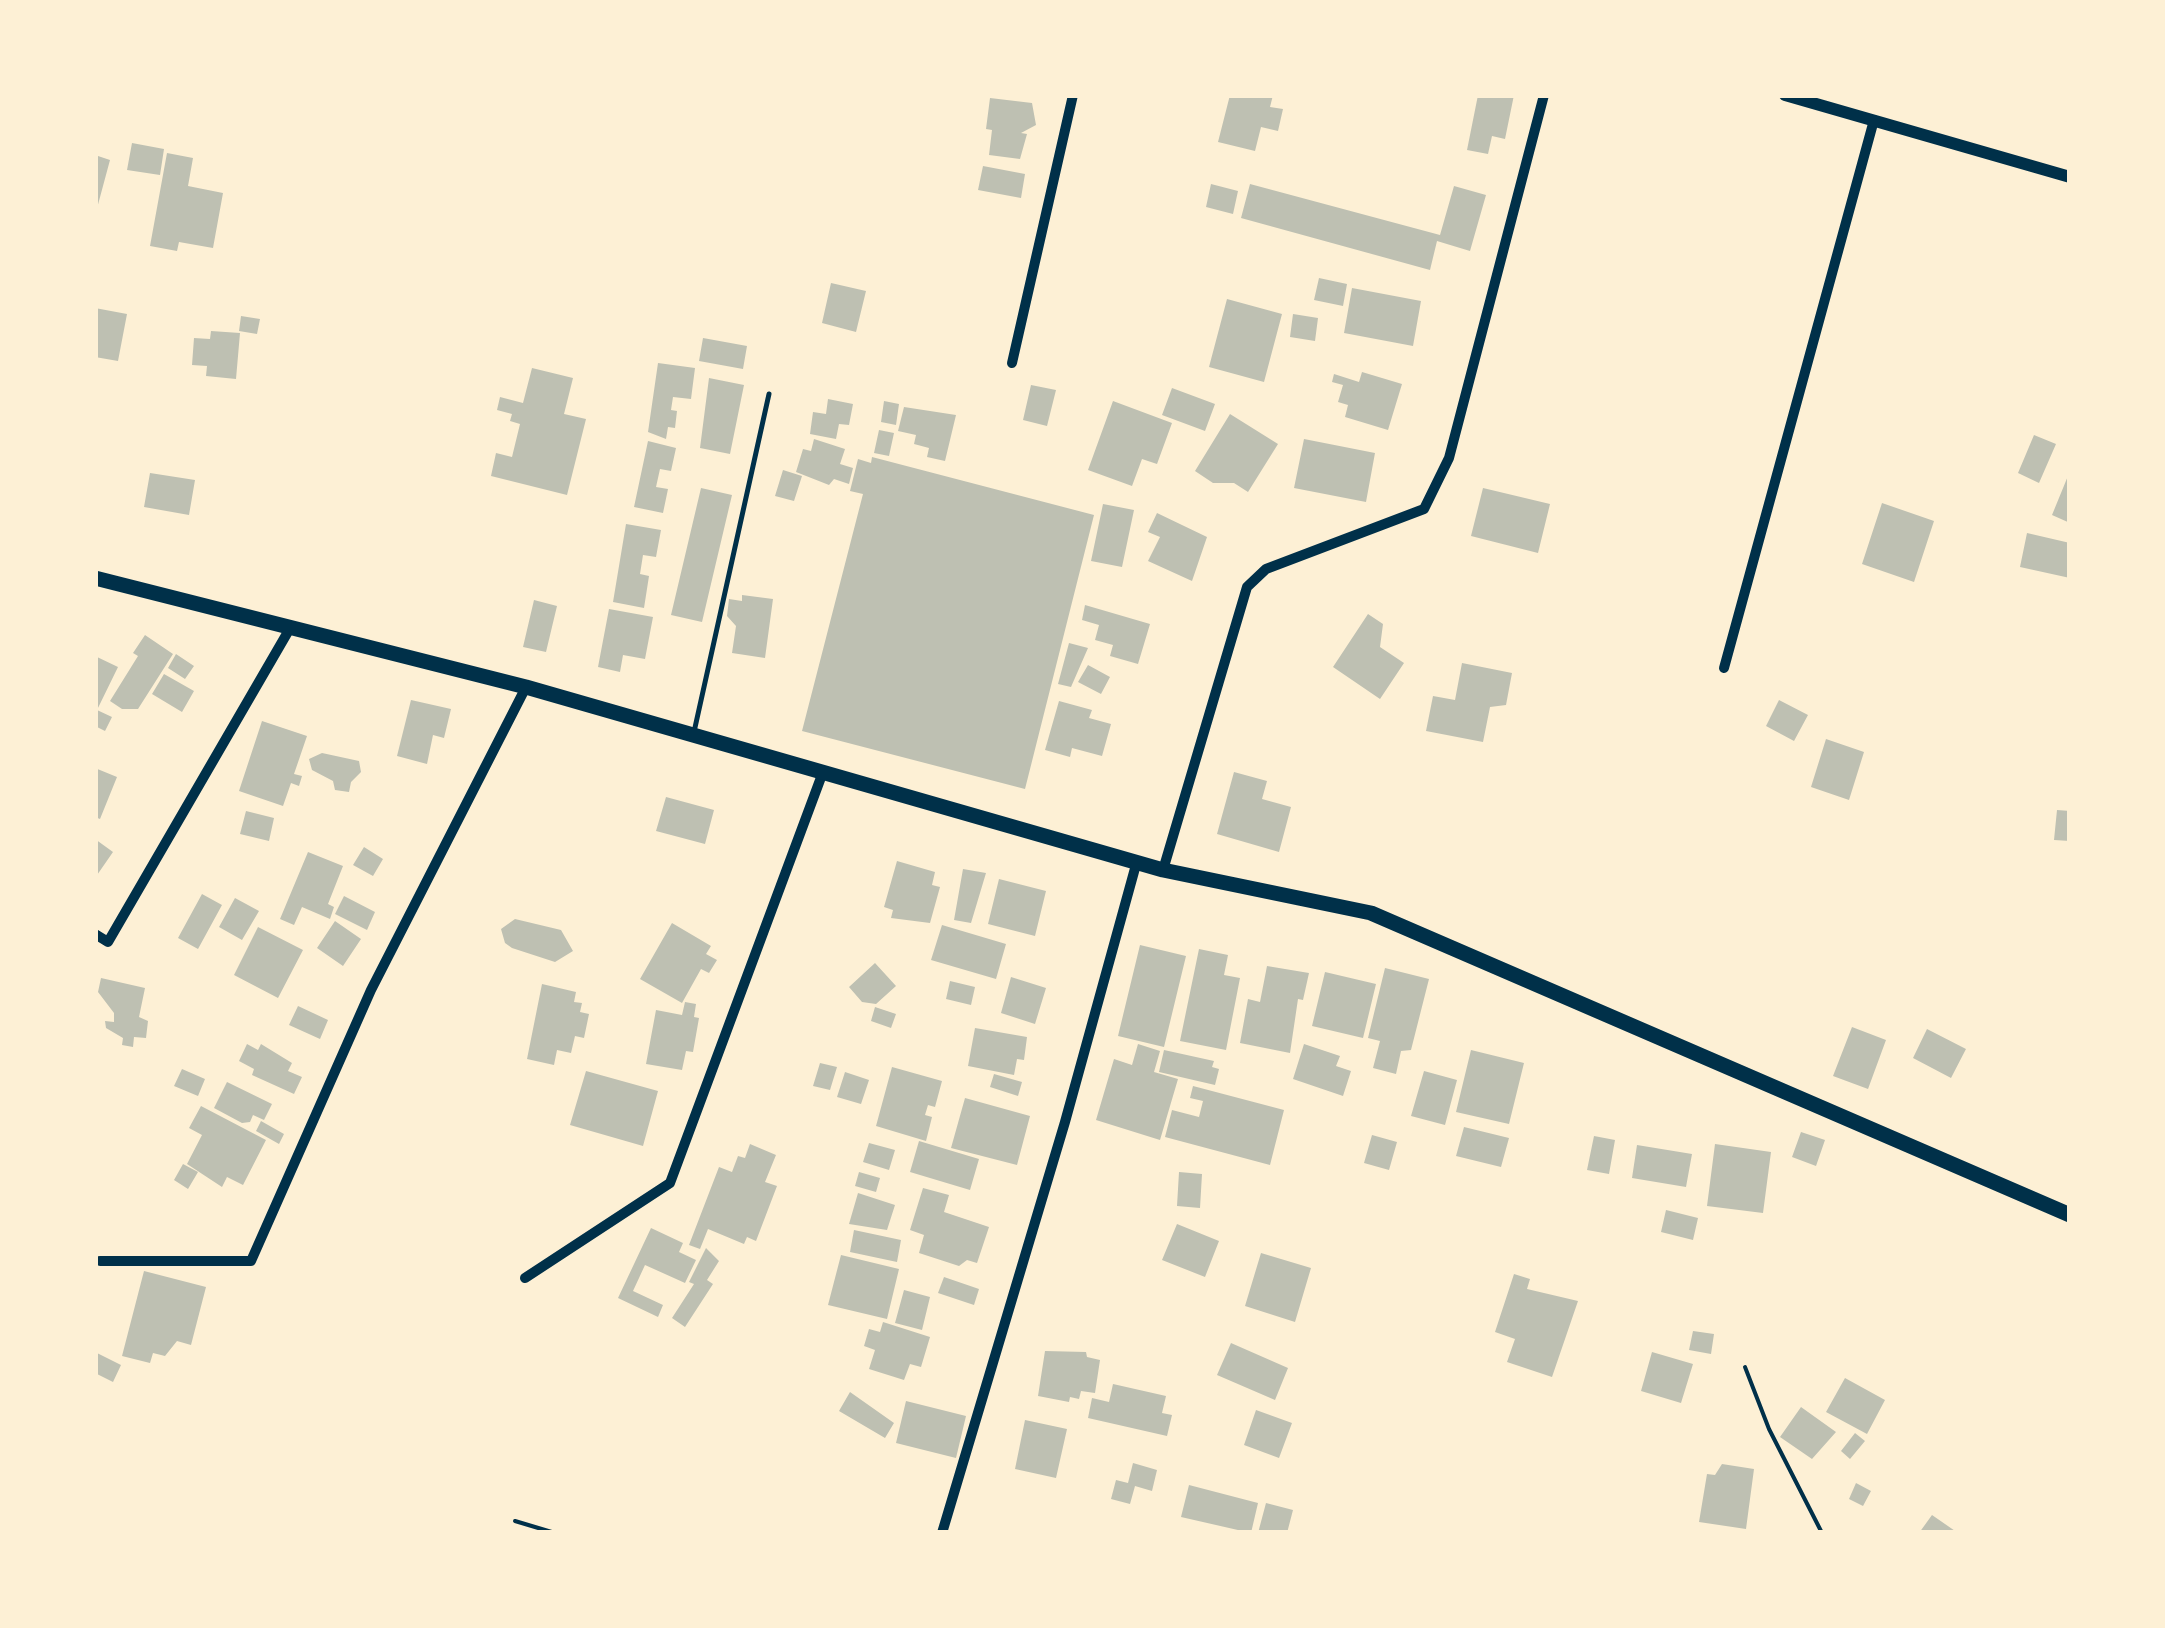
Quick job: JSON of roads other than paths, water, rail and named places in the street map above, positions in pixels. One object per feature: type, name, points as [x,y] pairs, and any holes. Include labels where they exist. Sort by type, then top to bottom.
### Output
[{"type":"main road","points":[[95,578],[526,687],[1163,870],[1371,913],[2070,1215]]},
{"type":"street","points":[[1012,362],[1073,95]]},
{"type":"street","points":[[1163,870],[1247,587],[1266,568],[1424,509],[1450,458],[1544,95]]},
{"type":"street","points":[[1784,95],[2070,177]]},
{"type":"street","points":[[1724,668],[1874,120]]},
{"type":"street","points":[[95,934],[108,942],[289,630]]},
{"type":"street","points":[[100,1261],[252,1262],[372,990],[526,687]]},
{"type":"street","points":[[525,1278],[670,1183],[823,772]]},
{"type":"street","points":[[942,1533],[1065,1122],[1137,861]]},
{"type":"lane","points":[[693,736],[769,394]]}]
